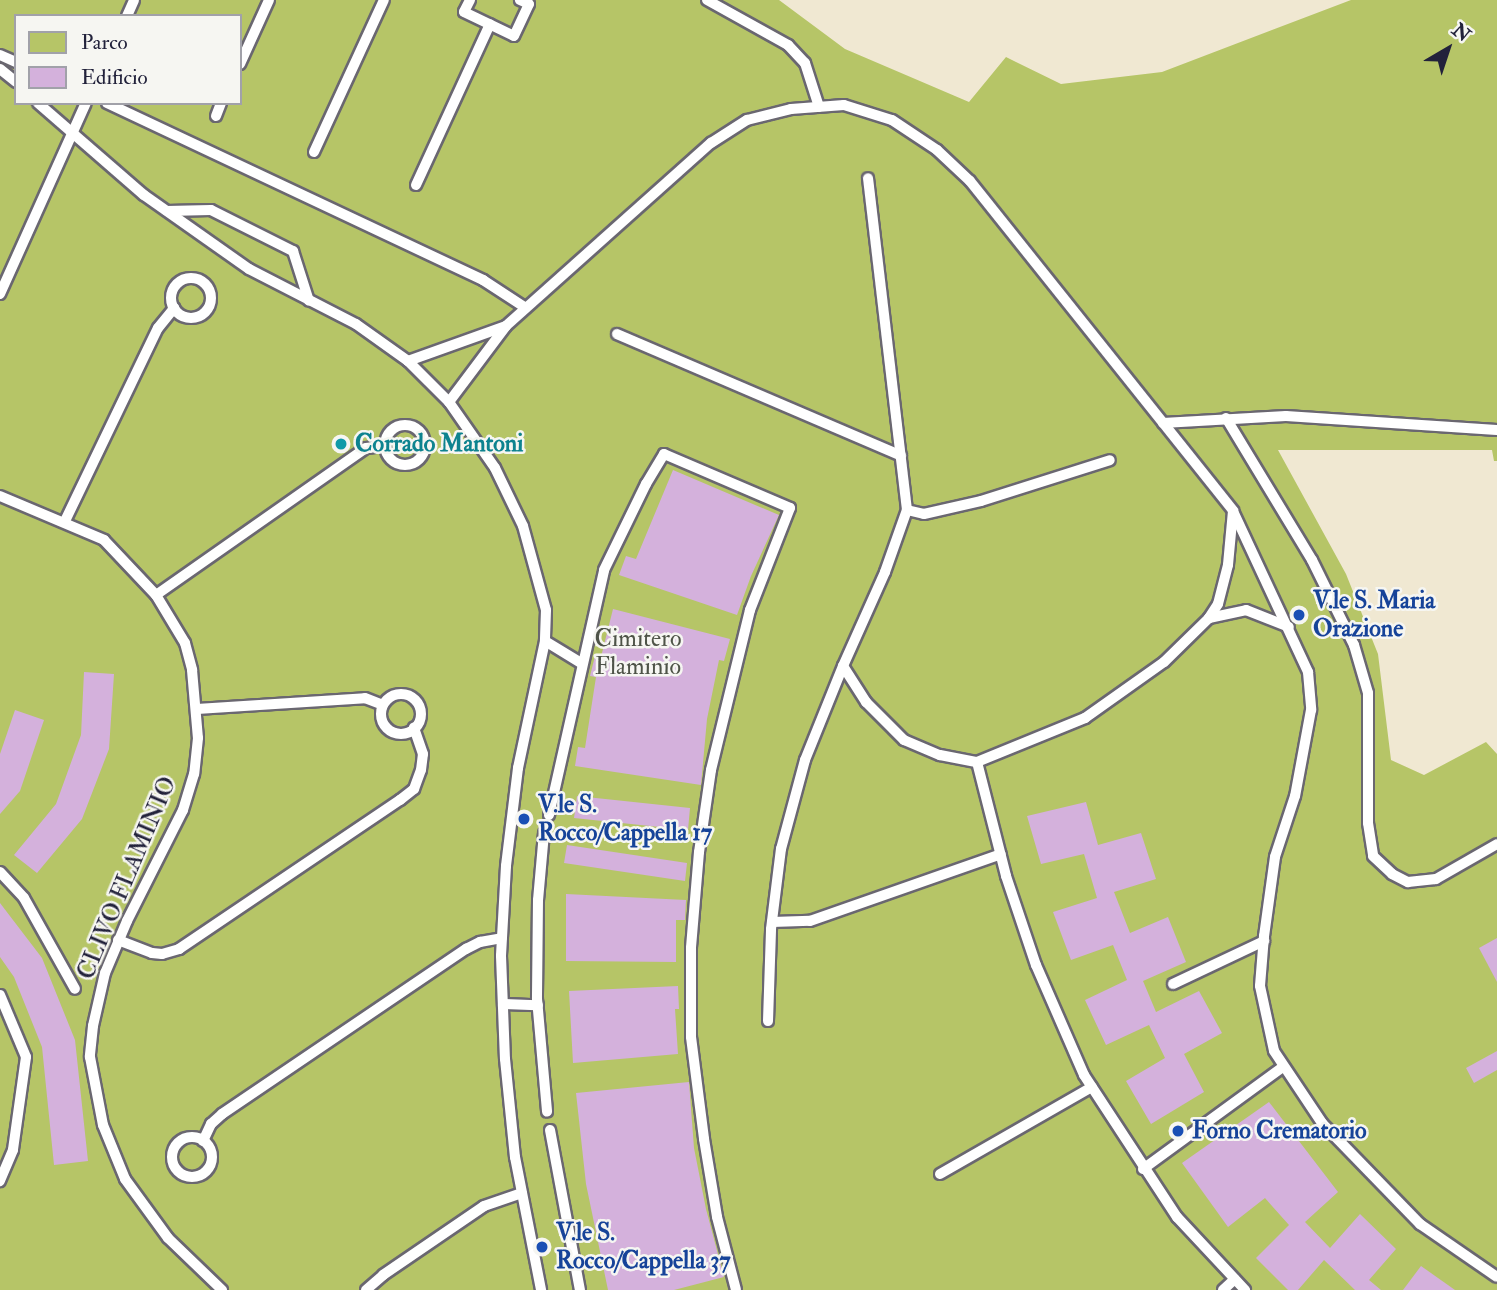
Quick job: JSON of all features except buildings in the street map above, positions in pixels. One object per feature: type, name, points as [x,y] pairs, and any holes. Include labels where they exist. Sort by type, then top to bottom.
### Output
[{"type":"lane","points":[[242,60],[269,0]]},
{"type":"lane","points":[[314,152],[384,0]]},
{"type":"lane","points":[[470,0],[464,12],[513,36],[529,4],[520,0]]},
{"type":"lane","points":[[707,0],[788,45],[805,63],[819,107]]},
{"type":"lane","points":[[416,185],[489,24]]},
{"type":"lane","points":[[0,69],[14,80]]},
{"type":"lane","points":[[40,105],[73,136],[167,211],[249,269],[356,324],[408,361],[449,402],[495,468],[523,526],[546,610],[545,641],[518,768],[506,866],[502,938],[503,1004],[505,1059],[522,1192],[541,1290]]},
{"type":"lane","points":[[0,293],[85,105]]},
{"type":"lane","points":[[111,105],[483,280],[526,308]]},
{"type":"lane","points":[[216,116],[220,105]]},
{"type":"lane","points":[[449,402],[506,326],[711,142],[747,120],[791,109],[844,105],[892,120],[937,150],[970,181],[1233,511],[1308,672],[1311,710],[1295,796],[1275,857],[1264,941],[1260,986],[1274,1051],[1322,1123],[1420,1224],[1497,1277]]},
{"type":"lane","points":[[768,1021],[772,922],[780,849],[805,760],[842,666],[885,572],[907,510],[868,178]]},
{"type":"lane","points":[[167,211],[211,210],[293,251],[309,301]]},
{"type":"lane","points":[[65,521],[158,328],[174,308],[172,296],[182,281],[201,281],[209,290],[208,309],[198,317],[185,316],[174,308]]},
{"type":"lane","points":[[408,361],[506,326]]},
{"type":"lane","points":[[617,334],[901,456]]},
{"type":"lane","points":[[1163,423],[1286,416],[1497,429]]},
{"type":"lane","points":[[1226,418],[1312,560],[1354,646],[1368,693],[1368,823],[1373,856],[1392,874],[1408,882],[1436,879],[1497,844]]},
{"type":"lane","points":[[400,426],[413,427],[425,442],[422,455],[407,465],[390,457],[385,446],[389,433],[400,426]]},
{"type":"lane","points":[[156,595],[366,448],[385,446]]},
{"type":"lane","points":[[549,815],[604,570],[646,484],[664,454],[790,508],[750,610],[711,770],[699,852],[691,948],[691,1037],[704,1139],[718,1217],[736,1290]]},
{"type":"lane","points":[[907,510],[924,514],[981,501],[1110,460]]},
{"type":"lane","name":"CLIVO FLAMINIO","points":[[0,496],[65,521],[104,540],[156,595],[185,643],[197,709],[198,738],[194,774],[183,810],[118,940],[103,982],[91,1048],[93,1086],[118,1167],[141,1205],[168,1238],[222,1290]]},
{"type":"lane","points":[[842,666],[866,702],[904,740],[940,755],[977,762],[1085,719],[1164,662],[1209,618],[1219,604],[1228,565],[1233,511]]},
{"type":"lane","points":[[1209,618],[1246,610],[1289,627]]},
{"type":"lane","points":[[545,641],[581,663]]},
{"type":"lane","points":[[398,694],[415,700],[420,718],[414,728],[402,733],[389,729],[382,718],[383,705],[398,694]]},
{"type":"lane","points":[[197,709],[365,698],[383,705]]},
{"type":"lane","points":[[118,940],[152,953],[162,954],[178,949],[400,800],[414,789],[421,771],[423,754],[414,728]]},
{"type":"lane","points":[[977,762],[1000,854],[1036,965],[1092,1087],[1143,1170],[1177,1217],[1245,1290]]},
{"type":"lane","points":[[544,833],[538,900],[538,1005],[547,1112]]},
{"type":"lane","points":[[772,922],[810,921],[1000,854]]},
{"type":"lane","points":[[0,872],[24,898],[75,989]]},
{"type":"lane","points":[[203,1141],[211,1124],[233,1107],[466,949],[481,942],[502,938]]},
{"type":"lane","points":[[1174,984],[1264,941]]},
{"type":"lane","points":[[0,995],[26,1057],[13,1150],[0,1181]]},
{"type":"lane","points":[[503,1004],[538,1005]]},
{"type":"lane","points":[[1143,1170],[1283,1067]]},
{"type":"lane","points":[[940,1174],[1092,1087]]},
{"type":"lane","points":[[550,1130],[580,1290]]},
{"type":"lane","points":[[185,1139],[203,1141],[211,1151],[208,1170],[196,1176],[183,1175],[174,1166],[175,1147],[185,1139]]},
{"type":"lane","points":[[366,1290],[383,1275],[484,1206],[522,1192]]},
{"type":"lane","points":[[1223,1290],[1235,1279]]},
{"type":"green space","name":"Cimitero Flaminio","points":[[0,0],[779,0],[845,49],[969,102],[1006,57],[1061,84],[1162,72],[1351,0],[1497,0],[1497,461],[1494,461],[1492,450],[1278,450],[1346,574],[1378,654],[1391,760],[1424,775],[1486,742],[1497,754],[1497,1290],[0,1290]]},
{"type":"place","name":"Corrado Mantoni","points":[[341,444]]},
{"type":"place","name":"V.le S. Maria Orazione","points":[[1299,615]]},
{"type":"place","name":"V.le S. Rocco/Cappella 17","points":[[524,819]]},
{"type":"place","name":"Forno Crematorio","points":[[1178,1131]]},
{"type":"place","name":"V.le S. Rocco/Cappella 37","points":[[542,1247]]}]
